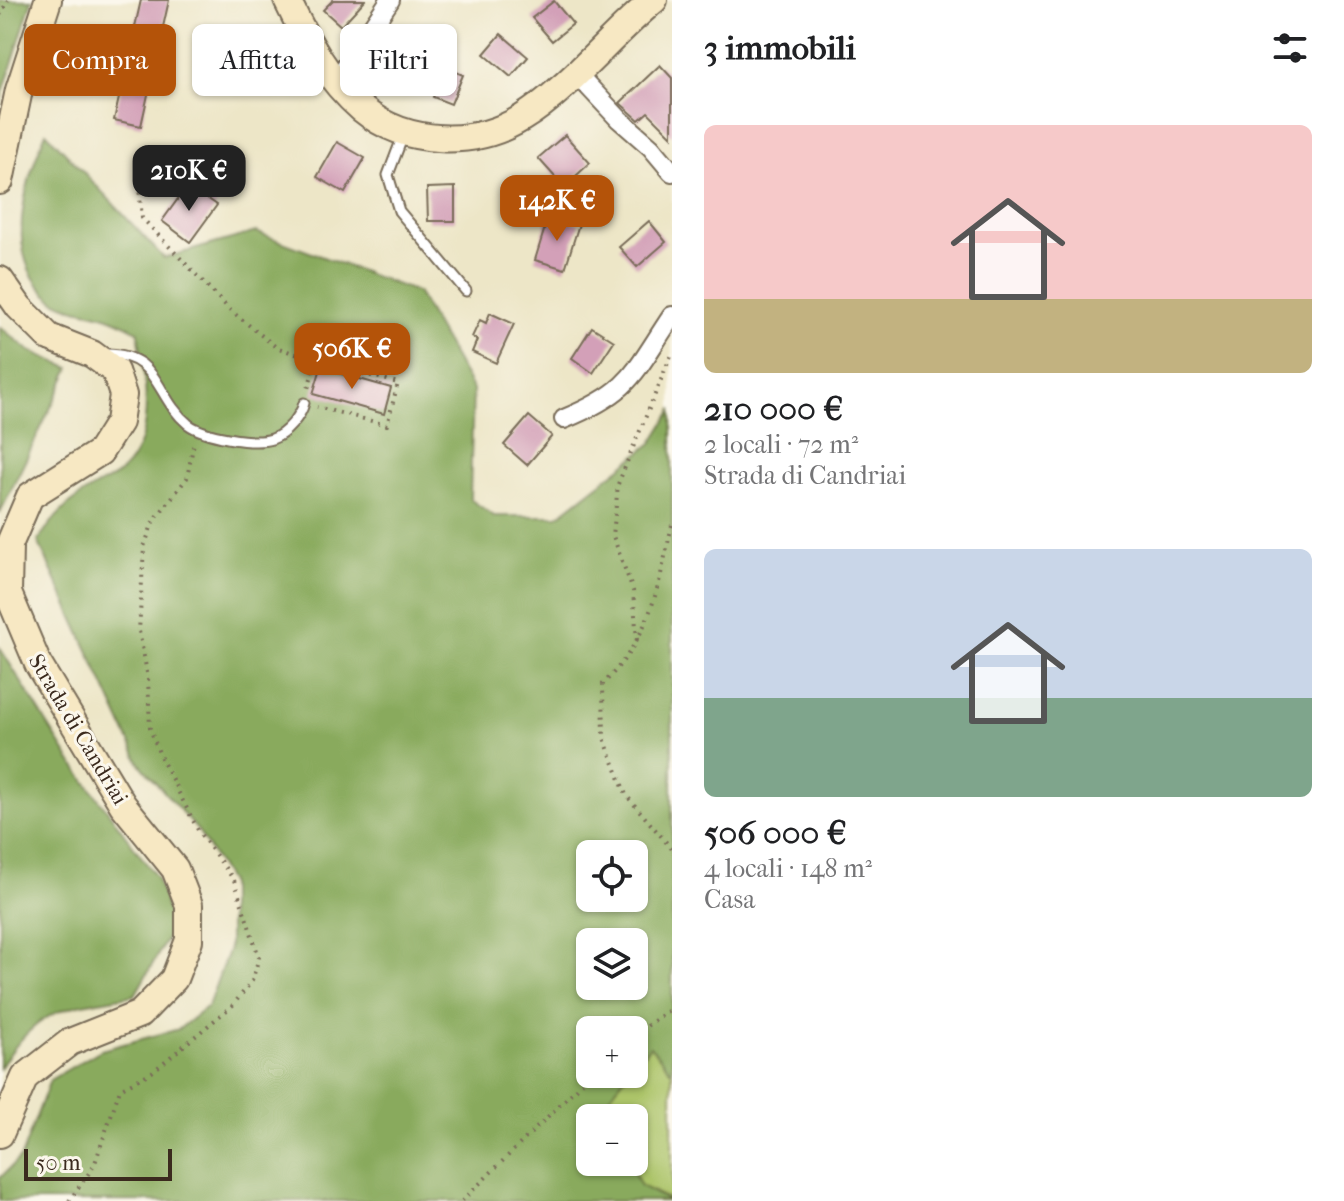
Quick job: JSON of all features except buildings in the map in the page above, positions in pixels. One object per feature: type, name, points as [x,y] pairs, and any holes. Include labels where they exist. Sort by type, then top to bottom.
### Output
[{"type":"main road","points":[[287,0],[308,45],[363,110],[405,130],[452,139],[496,133],[526,116],[654,0]]},
{"type":"main road","points":[[0,181],[19,90],[47,1]]},
{"type":"main road","name":"Strada di Candriai","points":[[0,280],[19,307],[49,337],[92,354],[115,371],[123,395],[119,422],[100,452],[30,496],[9,545],[8,593],[38,664],[115,792],[175,869],[189,905],[189,940],[174,979],[140,1014],[70,1042],[25,1077],[0,1134]]},
{"type":"street","points":[[336,81],[390,0]]},
{"type":"street","points":[[575,72],[672,172]]},
{"type":"street","points":[[564,419],[604,403],[625,388],[672,316]]},
{"type":"lane","points":[[405,130],[388,175],[399,211],[466,291]]},
{"type":"lane","points":[[92,354],[126,353],[150,370],[189,424],[236,440],[273,439],[301,416],[304,403]]},
{"type":"path","points":[[0,15],[8,0]]},
{"type":"path","points":[[159,161],[147,159],[138,177],[142,218],[230,310],[276,347],[398,383],[387,425],[304,403],[316,361]]},
{"type":"path","points":[[637,642],[633,591],[613,536],[618,484],[672,353]]},
{"type":"path","points":[[672,525],[651,614],[628,659],[603,684],[604,738],[626,795],[672,849]]},
{"type":"path","points":[[648,1025],[672,1008]]},
{"type":"path","points":[[462,1201],[577,1088]]},
{"type":"green space","points":[[0,0],[32,0],[24,24],[0,102]]},
{"type":"green space","points":[[46,132],[164,258],[256,232],[417,292],[473,390],[470,499],[494,516],[558,516],[652,443],[672,411],[672,1072],[650,1046],[648,1048],[648,1016],[576,1016],[576,1088],[616,1088],[604,1104],[576,1104],[576,1176],[636,1176],[641,1186],[669,1201],[0,1201],[0,1178],[21,1157],[50,1080],[101,1050],[179,1029],[208,1006],[229,948],[229,882],[199,832],[140,764],[38,541],[68,505],[123,470],[141,440],[146,404],[138,331],[111,318],[58,303],[36,282],[22,241],[25,196]]},
{"type":"green space","points":[[0,327],[30,351],[70,368],[0,513]]},
{"type":"green space","points":[[0,648],[70,760],[157,878],[173,928],[135,995],[91,1002],[57,1012],[28,1032],[0,1068]]},
{"type":"green space","points":[[650,1046],[672,1072],[672,1201],[641,1186],[636,1176],[648,1176],[648,1104],[603,1104],[616,1088],[648,1088]]}]
